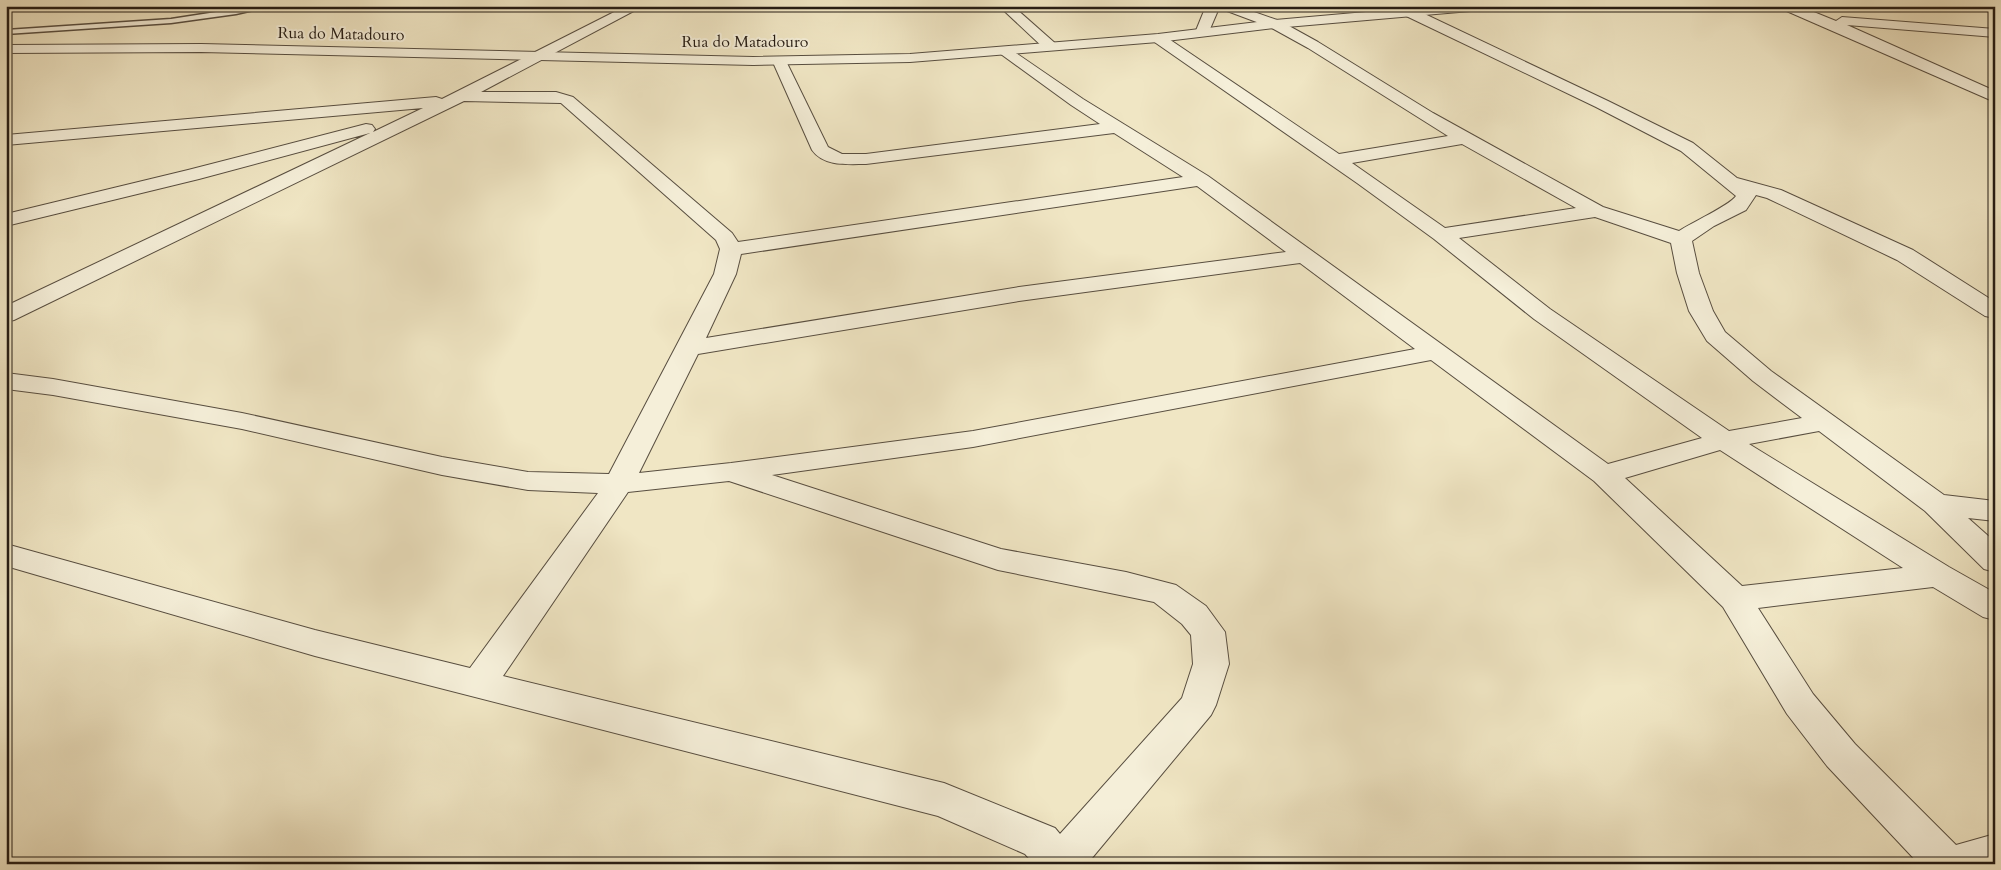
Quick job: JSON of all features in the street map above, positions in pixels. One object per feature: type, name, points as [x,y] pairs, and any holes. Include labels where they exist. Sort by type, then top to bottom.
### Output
[{"type":"street","points":[[6,315],[542,57],[637,6]]},
{"type":"street","points":[[1006,6],[1051,47]]},
{"type":"street","points":[[1202,33],[1214,6]]},
{"type":"street","points":[[1224,6],[1275,24],[1313,45],[1427,117],[1596,211],[1682,239]]},
{"type":"street","name":"Rua do Matadouro","points":[[6,49],[201,48],[542,57],[779,60],[910,58],[1005,52],[1158,38],[1407,11],[1482,6]]},
{"type":"street","points":[[1787,6],[1815,14],[1995,96]]},
{"type":"street","points":[[1407,11],[1602,104],[1687,147],[1746,195],[1740,206],[1707,222],[1682,239]]},
{"type":"street","points":[[1815,14],[1995,33]]},
{"type":"street","points":[[1158,38],[1336,160],[1441,235],[1542,314],[1724,440],[1938,575],[1995,608]]},
{"type":"street","points":[[1005,52],[1077,102],[1201,180],[1604,475],[1735,599],[1800,704],[1841,755],[1947,864]]},
{"type":"street","points":[[779,60],[821,150],[839,159],[866,159],[1116,127]]},
{"type":"street","points":[[1946,74],[1985,75]]},
{"type":"street","points":[[6,140],[458,98],[556,98],[567,100],[725,236],[731,249],[725,274],[619,484],[478,684]]},
{"type":"street","points":[[6,220],[192,175],[428,112]]},
{"type":"street","points":[[1336,160],[1466,138]]},
{"type":"street","points":[[731,249],[1201,180]]},
{"type":"street","points":[[1729,182],[1774,194],[1905,255],[1993,311]]},
{"type":"street","points":[[1441,235],[1596,211]]},
{"type":"street","points":[[1682,239],[1688,273],[1701,310],[1716,336],[1762,376],[1936,504],[1995,560]]},
{"type":"street","points":[[687,348],[1019,294],[1305,256]]},
{"type":"street","points":[[6,381],[53,386],[242,421],[442,466],[528,481],[619,484],[731,472],[972,439],[1437,352]]},
{"type":"street","points":[[1604,475],[1724,440],[1824,422]]},
{"type":"street","points":[[6,555],[315,643],[944,800],[1040,841],[1061,863],[1198,705],[1211,664],[1208,632],[1194,615],[1164,593],[998,559],[731,472]]},
{"type":"street","points":[[1936,504],[1995,511]]},
{"type":"street","points":[[1735,599],[1938,575]]},
{"type":"street","points":[[1957,864],[1995,853]]},
{"type":"lane","points":[[6,32],[196,19],[268,6]]}]
